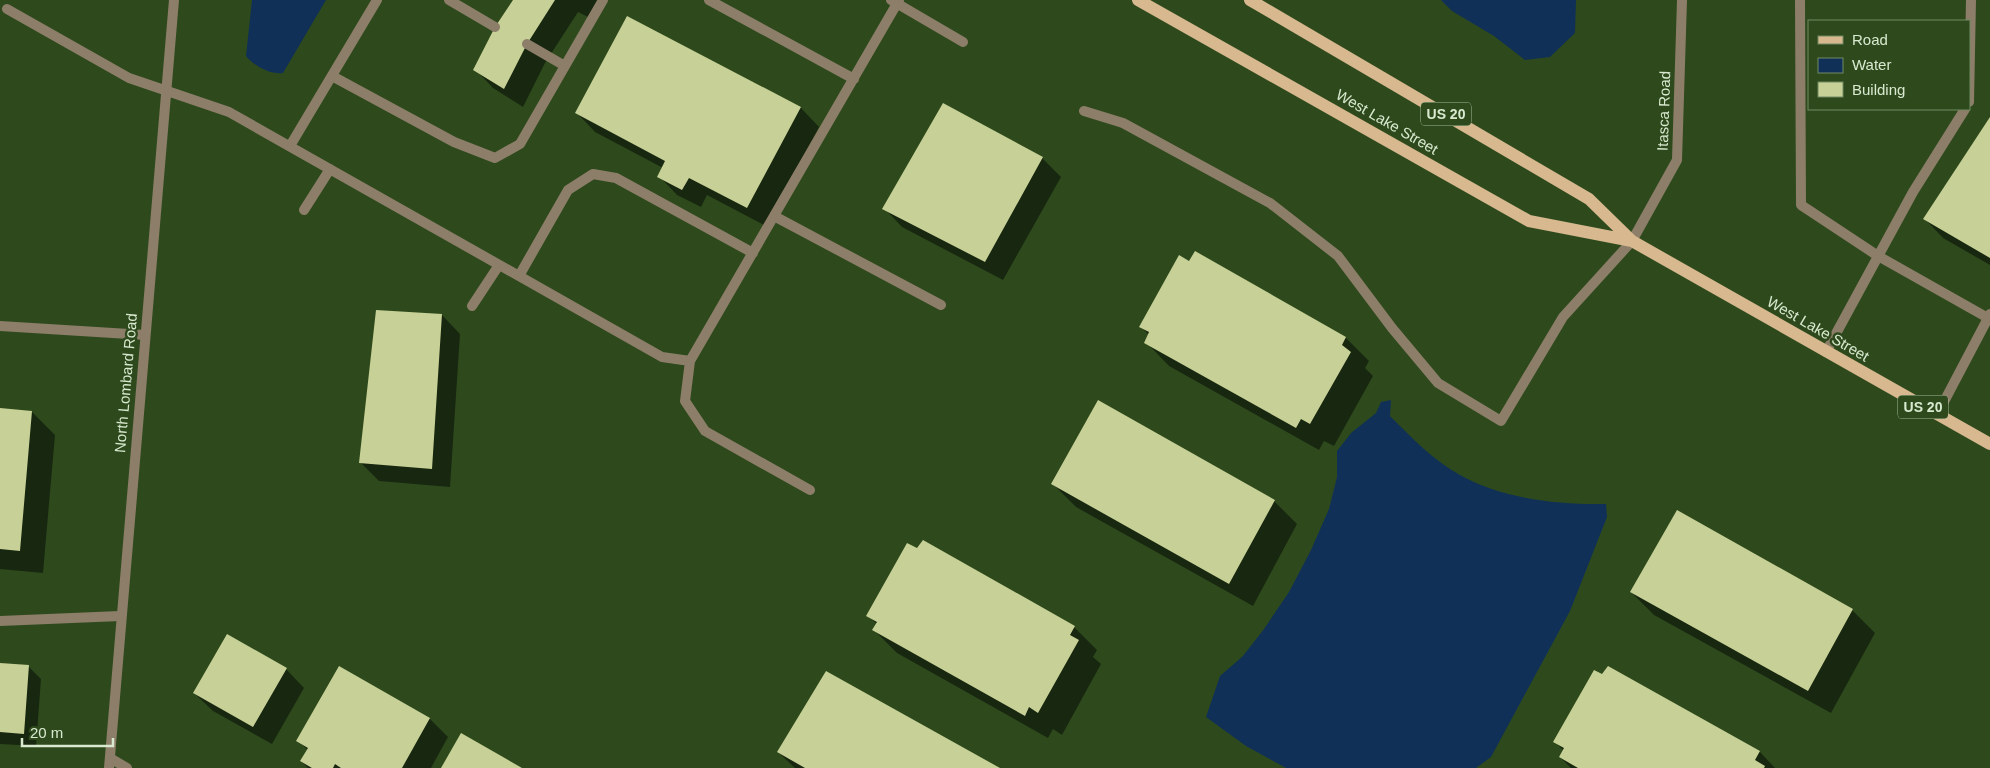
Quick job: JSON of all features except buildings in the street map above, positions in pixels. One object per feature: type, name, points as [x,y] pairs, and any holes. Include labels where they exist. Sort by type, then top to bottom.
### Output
[{"type":"main road","name":"West Lake Street","points":[[1138,0],[1529,221],[1632,241]]},
{"type":"main road","name":"West Lake Street","points":[[1250,0],[1589,200],[1632,241],[1937,416],[1990,444]]},
{"type":"street","name":"North Lombard Road","points":[[109,763],[120,616],[174,0]]},
{"type":"street","points":[[290,146],[377,0]]},
{"type":"street","points":[[449,0],[495,27]]},
{"type":"street","points":[[332,76],[454,142],[495,158],[520,144],[603,0]]},
{"type":"street","points":[[709,0],[854,79]]},
{"type":"street","name":"Itasca Road","points":[[1084,111],[1123,123],[1270,202],[1338,256],[1392,328],[1438,383],[1501,421],[1563,317],[1632,241],[1677,160],[1682,0]]},
{"type":"street","points":[[1800,0],[1801,204],[1878,256],[1989,316],[1937,416]]},
{"type":"street","points":[[1970,51],[1971,0]]},
{"type":"street","points":[[810,490],[705,431],[685,401],[690,362],[854,79],[896,1],[963,42]]},
{"type":"street","points":[[7,9],[129,78],[229,112],[662,357],[690,362]]},
{"type":"street","points":[[527,44],[565,66]]},
{"type":"street","points":[[1826,352],[1878,256],[1964,110]]},
{"type":"street","points":[[304,210],[330,169]]},
{"type":"street","points":[[519,276],[568,190],[593,174],[616,178],[753,253]]},
{"type":"street","points":[[774,216],[941,305]]},
{"type":"street","points":[[472,306],[499,265]]},
{"type":"street","points":[[0,326],[146,336]]},
{"type":"street","points":[[0,621],[120,616]]},
{"type":"street","points":[[109,763],[127,768]]},
{"type":"water","points":[[252,0],[326,0],[283,73],[273,73],[263,69],[246,56]]},
{"type":"water","points":[[1441,0],[1576,0],[1575,33],[1550,57],[1525,60],[1494,36],[1452,11]]},
{"type":"water","points":[[1391,400],[1390,416],[1432,456],[1460,475],[1494,490],[1531,499],[1550,502],[1606,504],[1607,517],[1570,611],[1491,757],[1476,768],[1286,768],[1246,746],[1206,717],[1220,676],[1243,656],[1264,629],[1289,592],[1311,550],[1329,509],[1337,477],[1337,451],[1351,433],[1376,413],[1381,402]]}]
